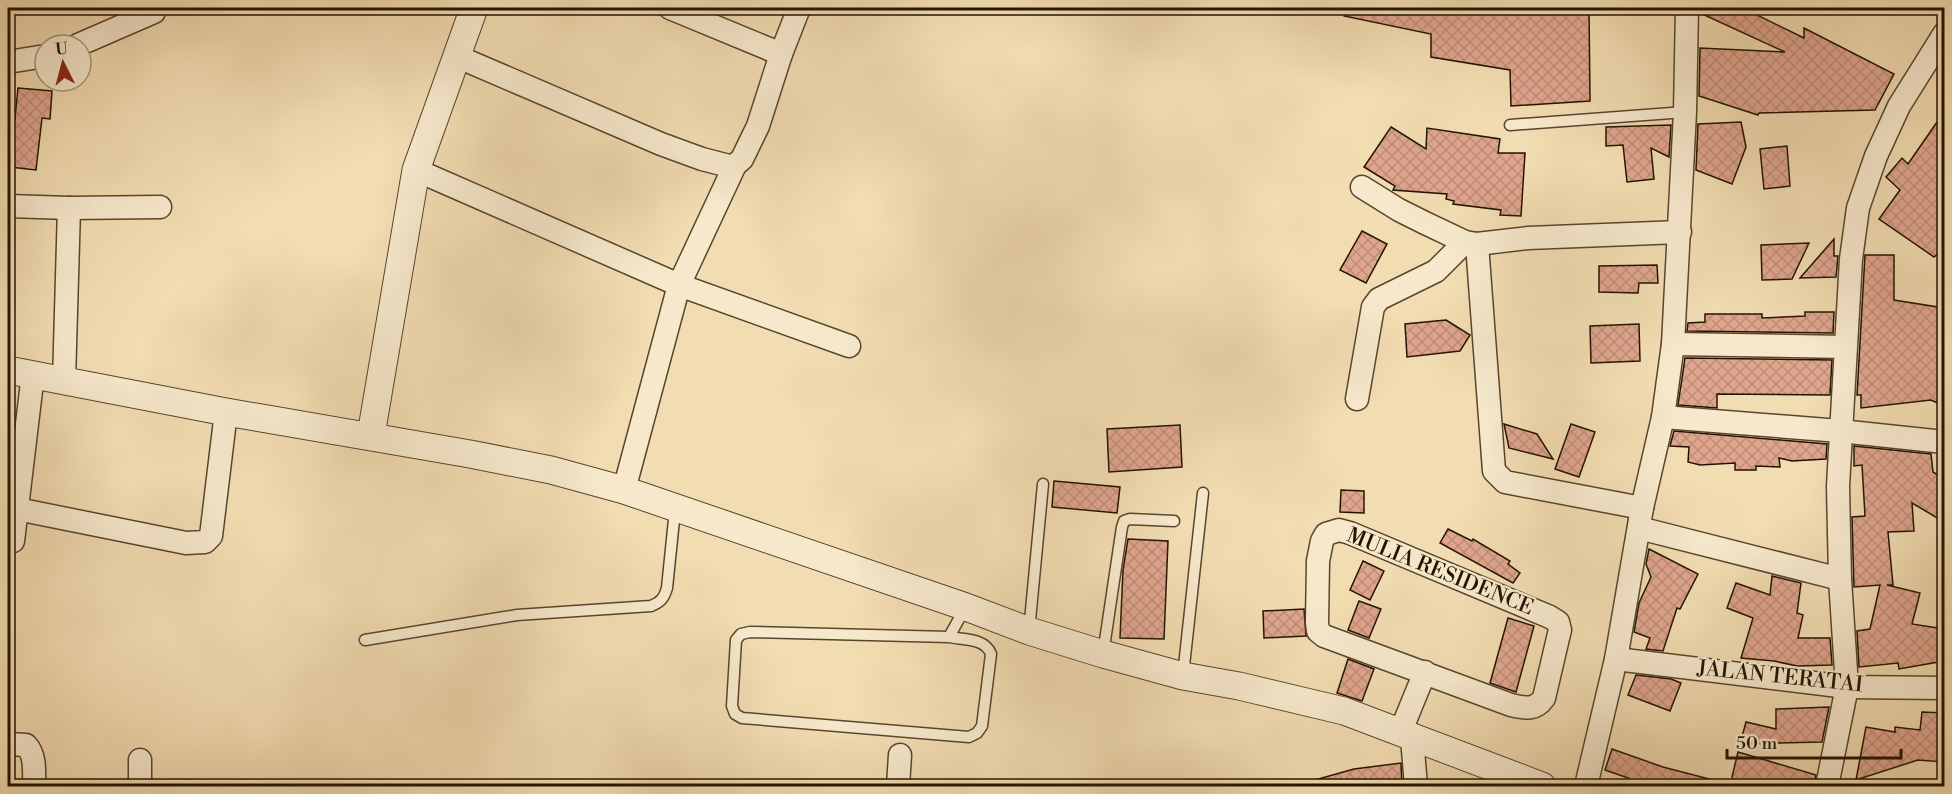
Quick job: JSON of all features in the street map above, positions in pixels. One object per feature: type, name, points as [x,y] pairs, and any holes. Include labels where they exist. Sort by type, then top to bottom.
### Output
[{"type":"street","points":[[371,435],[416,170],[474,8]]},
{"type":"street","points":[[670,8],[781,54]]},
{"type":"street","points":[[624,490],[679,285],[735,165],[742,159],[758,126],[781,54],[799,8]]},
{"type":"street","points":[[1586,786],[1616,659],[1641,518],[1663,417],[1673,344],[1685,112],[1687,8]]},
{"type":"street","points":[[93,38],[154,12]]},
{"type":"street","points":[[1827,786],[1847,687],[1840,579],[1838,486],[1851,259],[1858,208],[1876,156],[1899,106],[1944,34]]},
{"type":"street","points":[[456,56],[661,144],[723,166],[735,165]]},
{"type":"street","points":[[8,62],[33,58]]},
{"type":"street","points":[[416,170],[679,285],[849,346]]},
{"type":"street","points":[[1362,187],[1399,210],[1471,243],[1528,238],[1680,232]]},
{"type":"street","points":[[8,206],[160,207]]},
{"type":"street","points":[[64,381],[69,208]]},
{"type":"street","points":[[1357,399],[1373,307],[1379,299],[1436,271],[1471,243]]},
{"type":"street","points":[[1471,243],[1494,471],[1505,482],[1641,518],[1840,579]]},
{"type":"street","points":[[1673,344],[1845,347]]},
{"type":"street","points":[[13,541],[17,509],[20,372],[226,412],[371,435],[539,468],[624,490],[966,607],[1029,631],[1103,654],[1183,675],[1344,711],[1542,786]]},
{"type":"street","points":[[17,509],[186,543],[205,542],[211,536],[226,412]]},
{"type":"street","points":[[1663,417],[1944,442]]},
{"type":"street","name":"MULIA RESIDENCE","points":[[1339,530],[1350,533],[1558,622],[1560,630],[1544,698],[1539,706],[1531,708],[1511,705],[1425,672],[1324,636],[1318,631],[1318,561],[1319,550],[1326,534],[1339,530]]},
{"type":"street","name":"JALAN TERATAI","points":[[1616,659],[1847,687],[1944,688]]},
{"type":"street","points":[[1416,786],[1406,735],[1425,672]]},
{"type":"street","points":[[8,744],[26,745],[30,750],[33,760],[34,786]]},
{"type":"street","points":[[898,786],[900,755]]},
{"type":"street","points":[[140,760],[140,786]]},
{"type":"lane","points":[[1510,125],[1685,112]]},
{"type":"lane","points":[[1029,631],[1043,484]]},
{"type":"lane","points":[[1183,675],[1203,493]]},
{"type":"lane","points":[[365,640],[517,615],[651,606],[660,602],[667,588],[675,506]]},
{"type":"lane","points":[[1103,654],[1124,521],[1130,519],[1174,521]]},
{"type":"lane","points":[[949,637],[966,607]]},
{"type":"lane","points":[[750,632],[949,637],[983,643],[988,646],[991,654],[982,726],[977,733],[969,737],[742,718],[735,714],[732,706],[736,640],[741,634],[750,632]]},
{"type":"building","points":[[1345,8],[1589,8],[1590,101],[1511,106],[1510,70],[1431,57],[1431,34],[1344,16]]},
{"type":"building","points":[[1700,8],[1750,8],[1760,14],[1759,16],[1804,38],[1804,28],[1894,74],[1875,110],[1759,113],[1758,115],[1699,96],[1700,48],[1785,52],[1700,13]]},
{"type":"building","points":[[18,88],[33,89],[33,93],[52,93],[50,119],[42,118],[36,170],[10,167]]},
{"type":"building","points":[[1944,112],[1944,249],[1934,257],[1879,219],[1900,190],[1886,177],[1902,158],[1908,164]]},
{"type":"building","points":[[1741,122],[1746,147],[1732,184],[1696,170],[1698,124]]},
{"type":"building","points":[[1671,125],[1669,157],[1651,148],[1654,179],[1627,182],[1623,145],[1606,146],[1606,127]]},
{"type":"building","points":[[1391,127],[1426,149],[1427,128],[1500,139],[1498,153],[1525,153],[1521,216],[1500,215],[1501,210],[1453,204],[1454,201],[1446,199],[1447,194],[1393,190],[1395,186],[1364,167]]},
{"type":"building","points":[[1787,146],[1790,186],[1764,189],[1760,149]]},
{"type":"building","points":[[1362,231],[1387,244],[1366,283],[1340,270]]},
{"type":"building","points":[[1834,239],[1834,256],[1838,256],[1836,277],[1800,278]]},
{"type":"building","points":[[1809,243],[1792,279],[1762,280],[1761,245]]},
{"type":"building","points":[[1865,255],[1894,255],[1894,300],[1944,308],[1944,406],[1931,400],[1861,408],[1861,395],[1857,395]]},
{"type":"building","points":[[1657,265],[1658,283],[1639,283],[1638,293],[1599,292],[1599,266]]},
{"type":"building","points":[[1805,312],[1834,312],[1833,333],[1687,331],[1688,323],[1705,322],[1705,314],[1762,314],[1762,318],[1805,316]]},
{"type":"building","points":[[1446,320],[1470,335],[1460,351],[1407,357],[1405,324]]},
{"type":"building","points":[[1639,324],[1640,361],[1591,363],[1590,326]]},
{"type":"building","points":[[1685,358],[1832,360],[1830,395],[1717,394],[1717,408],[1678,405]]},
{"type":"building","points":[[1504,424],[1537,434],[1553,459],[1509,448]]},
{"type":"building","points":[[1571,424],[1595,432],[1579,477],[1555,469]]},
{"type":"building","points":[[1180,425],[1182,467],[1109,472],[1107,429]]},
{"type":"building","points":[[1674,431],[1827,444],[1826,459],[1792,461],[1779,458],[1780,467],[1756,466],[1756,470],[1735,470],[1735,463],[1700,465],[1688,462],[1689,447],[1670,446]]},
{"type":"building","points":[[1854,446],[1931,454],[1933,472],[1944,479],[1944,522],[1912,503],[1914,531],[1888,532],[1893,585],[1887,585],[1920,593],[1912,624],[1944,629],[1944,661],[1899,669],[1898,663],[1859,667],[1857,631],[1870,629],[1880,585],[1854,587],[1852,517],[1865,516],[1862,465],[1854,466]]},
{"type":"building","points":[[1054,481],[1120,487],[1117,513],[1052,507]]},
{"type":"building","points":[[1341,490],[1364,491],[1364,513],[1340,512]]},
{"type":"building","points":[[1448,529],[1472,541],[1473,539],[1510,561],[1508,564],[1520,573],[1513,583],[1440,543]]},
{"type":"building","points":[[1128,539],[1168,541],[1164,639],[1120,638],[1123,570]]},
{"type":"building","points":[[1649,549],[1698,574],[1680,609],[1677,608],[1663,651],[1646,649],[1650,638],[1634,632],[1639,603],[1651,577],[1646,564]]},
{"type":"building","points":[[1363,561],[1384,571],[1370,600],[1350,590]]},
{"type":"building","points":[[1772,576],[1801,583],[1797,613],[1803,615],[1798,638],[1830,638],[1832,665],[1797,666],[1741,658],[1753,618],[1727,608],[1736,583],[1770,595]]},
{"type":"building","points":[[1359,601],[1381,609],[1369,638],[1348,630]]},
{"type":"building","points":[[1304,609],[1306,636],[1264,638],[1263,611]]},
{"type":"building","points":[[1508,618],[1534,626],[1516,692],[1490,683]]},
{"type":"building","points":[[1348,659],[1374,669],[1362,701],[1337,693]]},
{"type":"building","points":[[1636,675],[1671,679],[1681,683],[1670,711],[1628,695]]},
{"type":"building","points":[[1829,707],[1822,742],[1740,744],[1746,722],[1776,729],[1776,709]]},
{"type":"building","points":[[1922,712],[1944,713],[1944,762],[1918,760],[1856,780],[1866,727],[1895,732],[1895,727],[1920,730]]},
{"type":"building","points":[[1612,749],[1663,767],[1717,781],[1716,786],[1625,786],[1628,778],[1605,770]]},
{"type":"building","points":[[1738,752],[1816,775],[1814,786],[1736,786],[1732,777]]},
{"type":"building","points":[[1401,763],[1402,786],[1311,786],[1311,781],[1354,769]]}]
